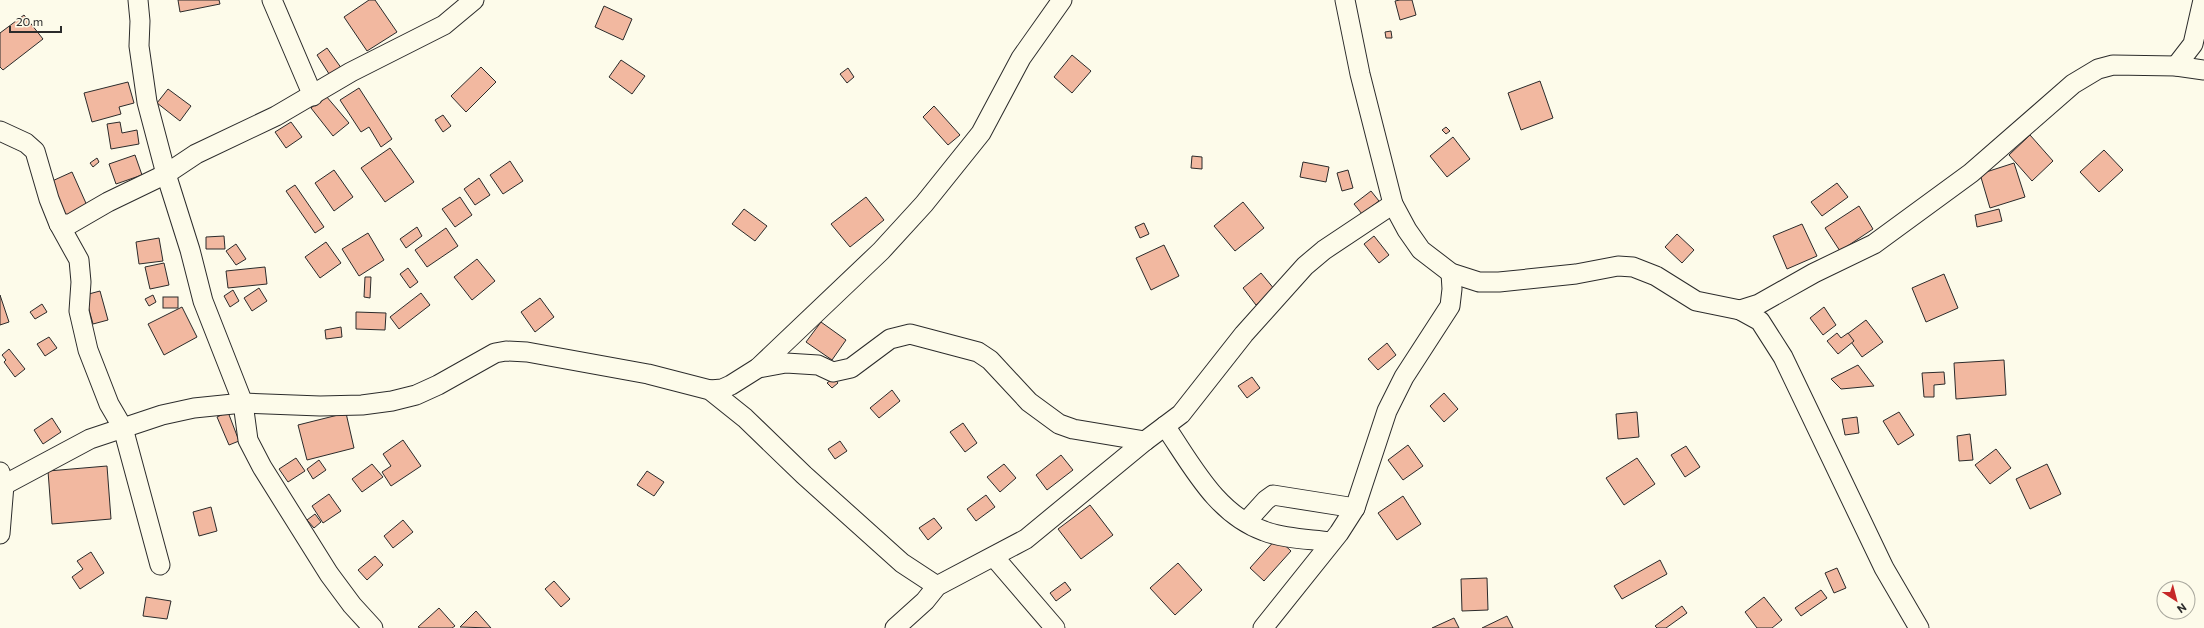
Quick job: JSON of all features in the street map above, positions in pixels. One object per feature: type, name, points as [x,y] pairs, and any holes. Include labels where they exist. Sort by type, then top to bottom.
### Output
[{"type":"street","points":[[138,0],[140,20],[139,46],[147,102],[166,174],[190,250],[203,301],[243,403],[248,440],[262,467],[329,574],[352,605],[374,628]]},
{"type":"street","points":[[272,0],[313,96]]},
{"type":"street","points":[[59,224],[70,224],[108,202],[166,174],[196,154],[251,129],[313,96],[351,72],[444,25],[474,0]]},
{"type":"street","points":[[0,534],[2,478],[90,439],[162,415],[194,408],[243,403],[320,406],[362,405],[392,401],[416,395],[438,385],[484,358],[506,351],[528,352],[648,374],[710,390],[722,389],[731,385],[758,368],[881,250],[924,204],[981,133],[1021,58],[1062,0]]},
{"type":"street","points":[[1345,0],[1360,74],[1393,204],[1407,230],[1421,250],[1451,273],[1471,281],[1499,282],[1576,274],[1618,266],[1633,267],[1656,276],[1696,301],[1740,310],[1760,321],[1778,346],[1884,568],[1919,628]]},
{"type":"street","points":[[2176,66],[2193,44],[2203,0]]},
{"type":"street","points":[[1740,310],[1759,304],[1814,273],[1874,244],[1971,173],[2073,84],[2086,75],[2098,69],[2113,65],[2176,66],[2204,70]]},
{"type":"street","points":[[0,131],[26,143],[35,150],[49,199],[59,224],[79,260],[81,282],[79,311],[88,350],[109,404],[123,428],[160,565]]},
{"type":"street","points":[[904,626],[937,586],[1026,539],[1186,409],[1244,334],[1305,266],[1324,250],[1393,204]]},
{"type":"street","points":[[1263,628],[1346,523],[1355,508],[1387,411],[1404,377],[1450,306],[1452,289],[1451,273]]},
{"type":"street","points":[[758,368],[786,363],[818,365],[833,372],[851,368],[890,339],[910,334],[978,352],[990,360],[1029,402],[1059,424],[1073,429],[1145,441]]},
{"type":"street","points":[[710,390],[745,418],[804,475],[902,563],[937,586]]},
{"type":"street","points":[[1165,426],[1210,493],[1246,522],[1265,532],[1331,542]]},
{"type":"street","points":[[1246,522],[1266,500],[1273,495],[1355,508]]},
{"type":"street","points":[[994,557],[1055,628]]},
{"type":"building","points":[[178,0],[219,0],[220,4],[180,12]]},
{"type":"building","points":[[369,0],[375,0],[397,32],[367,51],[344,17]]},
{"type":"building","points":[[1412,0],[1416,15],[1400,20],[1395,1]]},
{"type":"building","points":[[604,6],[632,19],[623,40],[595,27]]},
{"type":"building","points":[[24,15],[43,39],[3,70],[0,67],[0,33]]},
{"type":"building","points":[[1391,31],[1392,38],[1386,38],[1385,32]]},
{"type":"building","points":[[327,48],[342,69],[331,77],[317,55]]},
{"type":"building","points":[[1072,55],[1091,71],[1072,93],[1054,77]]},
{"type":"building","points":[[621,60],[645,76],[632,94],[609,77]]},
{"type":"building","points":[[481,67],[496,82],[466,112],[451,96]]},
{"type":"building","points":[[848,68],[854,77],[847,83],[840,74]]},
{"type":"building","points":[[1540,81],[1553,118],[1521,130],[1508,93]]},
{"type":"building","points":[[128,82],[134,103],[119,107],[121,114],[92,122],[84,93]]},
{"type":"building","points":[[359,88],[392,139],[381,147],[369,127],[361,132],[340,100]]},
{"type":"building","points":[[168,89],[191,106],[180,121],[157,103]]},
{"type":"building","points":[[326,96],[349,123],[333,136],[311,108]]},
{"type":"building","points":[[934,106],[960,135],[948,145],[923,117]]},
{"type":"building","points":[[443,115],[451,126],[443,132],[435,120]]},
{"type":"building","points":[[120,122],[122,133],[137,130],[139,144],[111,149],[107,124]]},
{"type":"building","points":[[291,122],[302,137],[286,148],[275,132]]},
{"type":"building","points":[[1446,127],[1450,131],[1446,134],[1442,130]]},
{"type":"building","points":[[2030,135],[2053,161],[2032,181],[2009,155]]},
{"type":"building","points":[[1453,137],[1470,159],[1447,177],[1430,156]]},
{"type":"building","points":[[390,148],[414,182],[385,202],[361,168]]},
{"type":"building","points":[[2104,150],[2123,170],[2099,192],[2080,172]]},
{"type":"building","points":[[135,155],[142,175],[116,184],[109,164]]},
{"type":"building","points":[[1192,156],[1202,157],[1202,169],[1191,168]]},
{"type":"building","points":[[97,158],[99,162],[93,167],[90,163]]},
{"type":"building","points":[[510,161],[523,181],[503,194],[490,175]]},
{"type":"building","points":[[1303,162],[1329,167],[1326,182],[1300,177]]},
{"type":"building","points":[[2014,163],[2025,197],[1990,208],[1980,174]]},
{"type":"building","points":[[334,170],[353,197],[334,211],[315,183]]},
{"type":"building","points":[[1348,170],[1353,188],[1342,191],[1337,173]]},
{"type":"building","points":[[72,172],[89,210],[67,220],[50,182]]},
{"type":"building","points":[[479,178],[490,195],[475,205],[464,189]]},
{"type":"building","points":[[1837,183],[1848,197],[1822,216],[1811,202]]},
{"type":"building","points":[[295,185],[324,227],[315,233],[286,191]]},
{"type":"building","points":[[1371,191],[1379,201],[1362,214],[1354,204]]},
{"type":"building","points":[[460,197],[472,215],[455,227],[442,209]]},
{"type":"building","points":[[866,197],[884,220],[850,247],[831,224]]},
{"type":"building","points":[[1243,202],[1264,228],[1235,251],[1214,226]]},
{"type":"building","points":[[1859,206],[1873,229],[1840,251],[1825,228]]},
{"type":"building","points":[[744,209],[767,226],[755,241],[732,224]]},
{"type":"building","points":[[1999,209],[2002,221],[1977,227],[1975,215]]},
{"type":"building","points":[[1144,223],[1149,234],[1140,238],[1135,227]]},
{"type":"building","points":[[1802,224],[1817,256],[1787,269],[1773,236]]},
{"type":"building","points":[[417,227],[422,236],[406,248],[400,239]]},
{"type":"building","points":[[446,228],[458,246],[427,267],[415,250]]},
{"type":"building","points":[[368,233],[384,260],[359,276],[342,249]]},
{"type":"building","points":[[1677,234],[1694,250],[1682,263],[1665,247]]},
{"type":"building","points":[[224,236],[225,249],[206,249],[206,237]]},
{"type":"building","points":[[1374,236],[1389,255],[1379,263],[1364,244]]},
{"type":"building","points":[[159,238],[163,261],[139,264],[136,242]]},
{"type":"building","points":[[326,242],[341,263],[320,278],[305,257]]},
{"type":"building","points":[[236,244],[246,259],[236,265],[226,251]]},
{"type":"building","points":[[1164,245],[1179,276],[1151,290],[1136,258]]},
{"type":"building","points":[[477,259],[495,281],[472,300],[454,277]]},
{"type":"building","points":[[164,263],[169,285],[150,289],[145,267]]},
{"type":"building","points":[[265,267],[267,284],[228,288],[226,271]]},
{"type":"building","points":[[408,268],[418,282],[410,288],[400,274]]},
{"type":"building","points":[[1261,273],[1275,290],[1256,305],[1243,288]]},
{"type":"building","points":[[1944,274],[1958,308],[1926,322],[1912,288]]},
{"type":"building","points":[[365,277],[371,277],[370,298],[364,297]]},
{"type":"building","points":[[259,288],[267,301],[252,311],[244,298]]},
{"type":"building","points":[[233,290],[239,301],[230,307],[224,296]]},
{"type":"building","points":[[100,291],[108,320],[93,324],[85,295]]},
{"type":"building","points":[[421,293],[430,305],[399,329],[390,317]]},
{"type":"building","points":[[0,295],[9,322],[0,325]]},
{"type":"building","points":[[153,295],[156,302],[149,306],[145,299]]},
{"type":"building","points":[[163,297],[178,297],[178,308],[163,308]]},
{"type":"building","points":[[540,298],[554,317],[535,332],[521,312]]},
{"type":"building","points":[[42,304],[47,312],[35,319],[30,312]]},
{"type":"building","points":[[182,307],[197,337],[164,355],[148,324]]},
{"type":"building","points":[[1824,307],[1836,325],[1823,335],[1810,318]]},
{"type":"building","points":[[356,312],[386,313],[385,330],[356,329]]},
{"type":"building","points":[[1866,320],[1883,342],[1862,357],[1846,335]]},
{"type":"building","points":[[821,322],[846,340],[832,360],[806,342]]},
{"type":"building","points":[[341,327],[342,337],[326,339],[325,330]]},
{"type":"building","points":[[1837,333],[1841,338],[1848,333],[1854,341],[1838,354],[1827,341]]},
{"type":"building","points":[[49,337],[57,348],[45,356],[37,344]]},
{"type":"building","points":[[1387,343],[1396,355],[1378,370],[1368,359]]},
{"type":"building","points":[[9,349],[25,369],[15,377],[4,362],[6,360],[2,355]]},
{"type":"building","points":[[2004,360],[2006,395],[1956,399],[1954,363]]},
{"type":"building","points":[[1858,365],[1874,386],[1841,389],[1831,379]]},
{"type":"building","points":[[1944,372],[1945,384],[1934,385],[1934,397],[1924,397],[1922,373]]},
{"type":"building","points":[[1252,377],[1260,388],[1247,398],[1238,386]]},
{"type":"building","points":[[834,378],[838,383],[832,388],[827,383]]},
{"type":"building","points":[[892,390],[900,401],[879,418],[870,408]]},
{"type":"building","points":[[1444,393],[1458,409],[1444,422],[1430,406]]},
{"type":"building","points":[[228,412],[239,441],[229,445],[217,417]]},
{"type":"building","points":[[1637,412],[1639,437],[1618,439],[1616,414]]},
{"type":"building","points":[[1899,412],[1914,435],[1898,445],[1883,421]]},
{"type":"building","points":[[346,413],[354,448],[307,460],[298,425]]},
{"type":"building","points":[[1857,417],[1859,433],[1845,435],[1842,419]]},
{"type":"building","points":[[52,418],[61,432],[43,444],[34,430]]},
{"type":"building","points":[[963,423],[977,443],[965,452],[950,432]]},
{"type":"building","points":[[1970,434],[1973,460],[1959,461],[1957,436]]},
{"type":"building","points":[[403,440],[421,466],[391,486],[382,472],[391,466],[383,454]]},
{"type":"building","points":[[840,441],[847,451],[835,459],[828,449]]},
{"type":"building","points":[[1408,445],[1423,466],[1403,480],[1388,460]]},
{"type":"building","points":[[1686,446],[1700,467],[1685,477],[1671,455]]},
{"type":"building","points":[[1996,449],[2011,468],[1990,484],[1975,465]]},
{"type":"building","points":[[1061,455],[1073,470],[1047,490],[1036,475]]},
{"type":"building","points":[[296,458],[305,471],[288,482],[279,469]]},
{"type":"building","points":[[1637,458],[1655,484],[1624,505],[1606,478]]},
{"type":"building","points":[[319,460],[326,470],[313,479],[307,469]]},
{"type":"building","points":[[372,464],[383,477],[362,492],[352,479]]},
{"type":"building","points":[[1004,464],[1016,478],[1000,492],[987,477]]},
{"type":"building","points":[[2047,464],[2061,494],[2030,509],[2016,479]]},
{"type":"building","points":[[107,466],[111,519],[52,524],[48,471]]},
{"type":"building","points":[[647,471],[664,482],[654,496],[637,485]]},
{"type":"building","points":[[329,494],[341,511],[323,523],[312,506]]},
{"type":"building","points":[[986,495],[995,507],[976,521],[967,509]]},
{"type":"building","points":[[1403,496],[1421,524],[1397,540],[1378,513]]},
{"type":"building","points":[[1090,505],[1113,535],[1081,559],[1058,529]]},
{"type":"building","points":[[211,507],[217,531],[199,536],[193,512]]},
{"type":"building","points":[[315,514],[321,522],[314,528],[307,520]]},
{"type":"building","points":[[934,518],[942,528],[928,540],[919,528]]},
{"type":"building","points":[[403,520],[413,532],[393,548],[384,536]]},
{"type":"building","points":[[1277,538],[1291,551],[1264,581],[1250,568]]},
{"type":"building","points":[[91,552],[104,573],[80,589],[72,577],[83,569],[77,561]]},
{"type":"building","points":[[375,556],[383,565],[367,580],[358,570]]},
{"type":"building","points":[[1660,560],[1667,574],[1622,599],[1614,586]]},
{"type":"building","points":[[1178,563],[1202,590],[1175,615],[1150,588]]},
{"type":"building","points":[[1837,568],[1846,588],[1834,593],[1825,573]]},
{"type":"building","points":[[1487,578],[1488,610],[1462,611],[1461,579]]},
{"type":"building","points":[[554,581],[570,599],[561,607],[545,589]]},
{"type":"building","points":[[1065,582],[1071,590],[1056,601],[1050,593]]},
{"type":"building","points":[[1821,590],[1827,598],[1801,616],[1795,608]]},
{"type":"building","points":[[146,597],[171,601],[167,619],[143,616]]},
{"type":"building","points":[[1764,597],[1782,620],[1772,628],[1757,628],[1745,612]]},
{"type":"building","points":[[1682,606],[1687,613],[1666,628],[1657,628],[1655,626]]},
{"type":"building","points":[[439,608],[455,626],[452,628],[418,627]]},
{"type":"building","points":[[476,611],[491,628],[460,627]]},
{"type":"building","points":[[1507,616],[1513,628],[1482,628]]},
{"type":"building","points":[[1454,618],[1459,628],[1432,628]]}]
